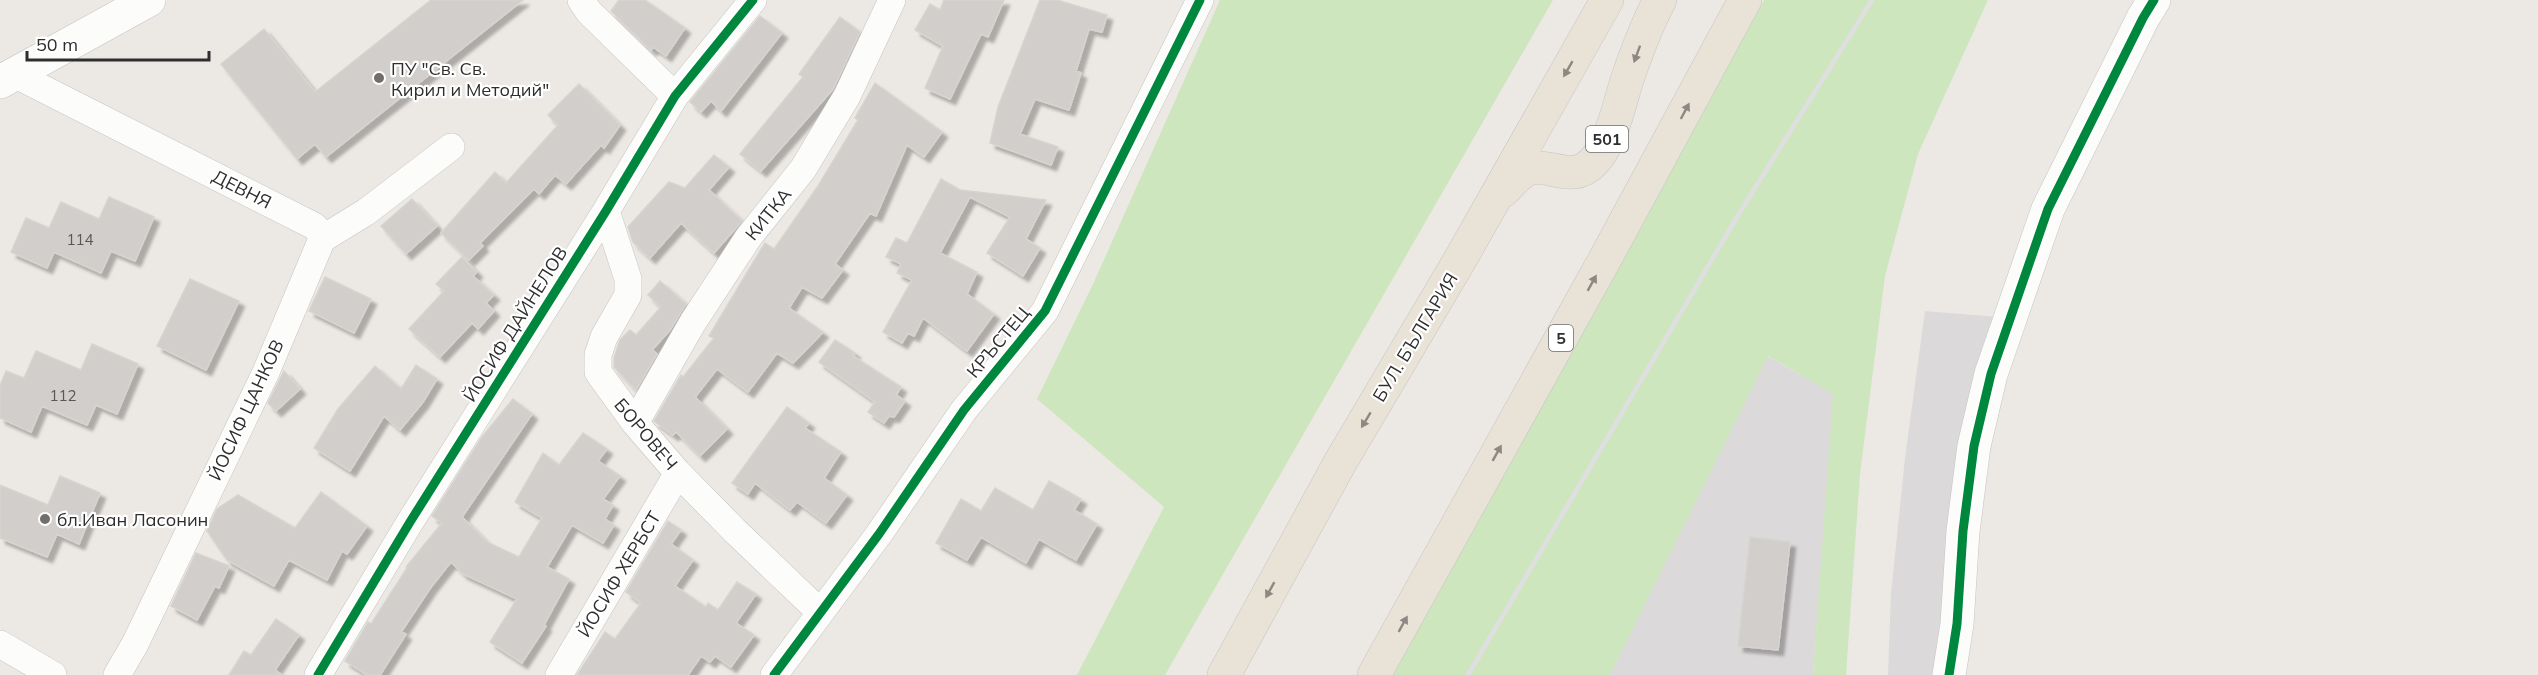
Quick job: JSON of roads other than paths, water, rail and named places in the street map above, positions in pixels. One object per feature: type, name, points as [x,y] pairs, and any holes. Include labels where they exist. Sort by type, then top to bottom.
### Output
[{"type":"highway","name":"БУЛ. БЪЛГАРИЯ","points":[[1224,675],[1341,461],[1607,0]]},
{"type":"highway","name":"501","points":[[1490,206],[1524,171],[1532,168],[1584,170],[1593,162],[1610,133],[1636,56],[1660,0]]},
{"type":"highway","name":"5","points":[[1374,675],[1600,269],[1745,0]]},
{"type":"street","points":[[581,0],[589,12],[675,96]]},
{"type":"street","name":"ЙОСИФ ДАЙНЕЛОВ","points":[[318,675],[410,522],[606,211],[675,96],[753,0]]},
{"type":"street","name":"КИТКА","points":[[635,423],[693,322],[748,238],[803,170],[847,96],[892,0]]},
{"type":"street","name":"КРЪСТЕЦ","points":[[787,670],[820,612],[879,534],[964,410],[1045,311],[1200,0]]},
{"type":"street","points":[[1949,675],[1957,624],[1963,531],[1974,446],[1991,374],[2048,210],[2154,0]]},
{"type":"street","points":[[7,78],[142,4]]},
{"type":"street","name":"ДЕВНЯ","points":[[7,78],[314,226],[320,232],[322,239]]},
{"type":"street","points":[[322,239],[366,212],[451,147]]},
{"type":"street","name":"БОРОВЕЧ","points":[[606,211],[628,279],[628,295],[604,337],[598,355],[598,372],[635,423],[678,473],[820,612]]},
{"type":"street","name":"ЙОСИФ ЦАНКОВ","points":[[117,675],[135,644],[266,372],[322,239]]},
{"type":"street","name":"ЙОСИФ ХЕРБСТ","points":[[560,675],[678,473]]},
{"type":"street","points":[[0,644],[52,675]]},
{"type":"railway","points":[[1468,675],[1737,217],[1872,0]]},
{"type":"place","name":"ПУ \"Св. Св. Кирил и Методий\"","points":[[379,78]]},
{"type":"place","name":"бл.Иван Ласонин","points":[[45,519]]}]
